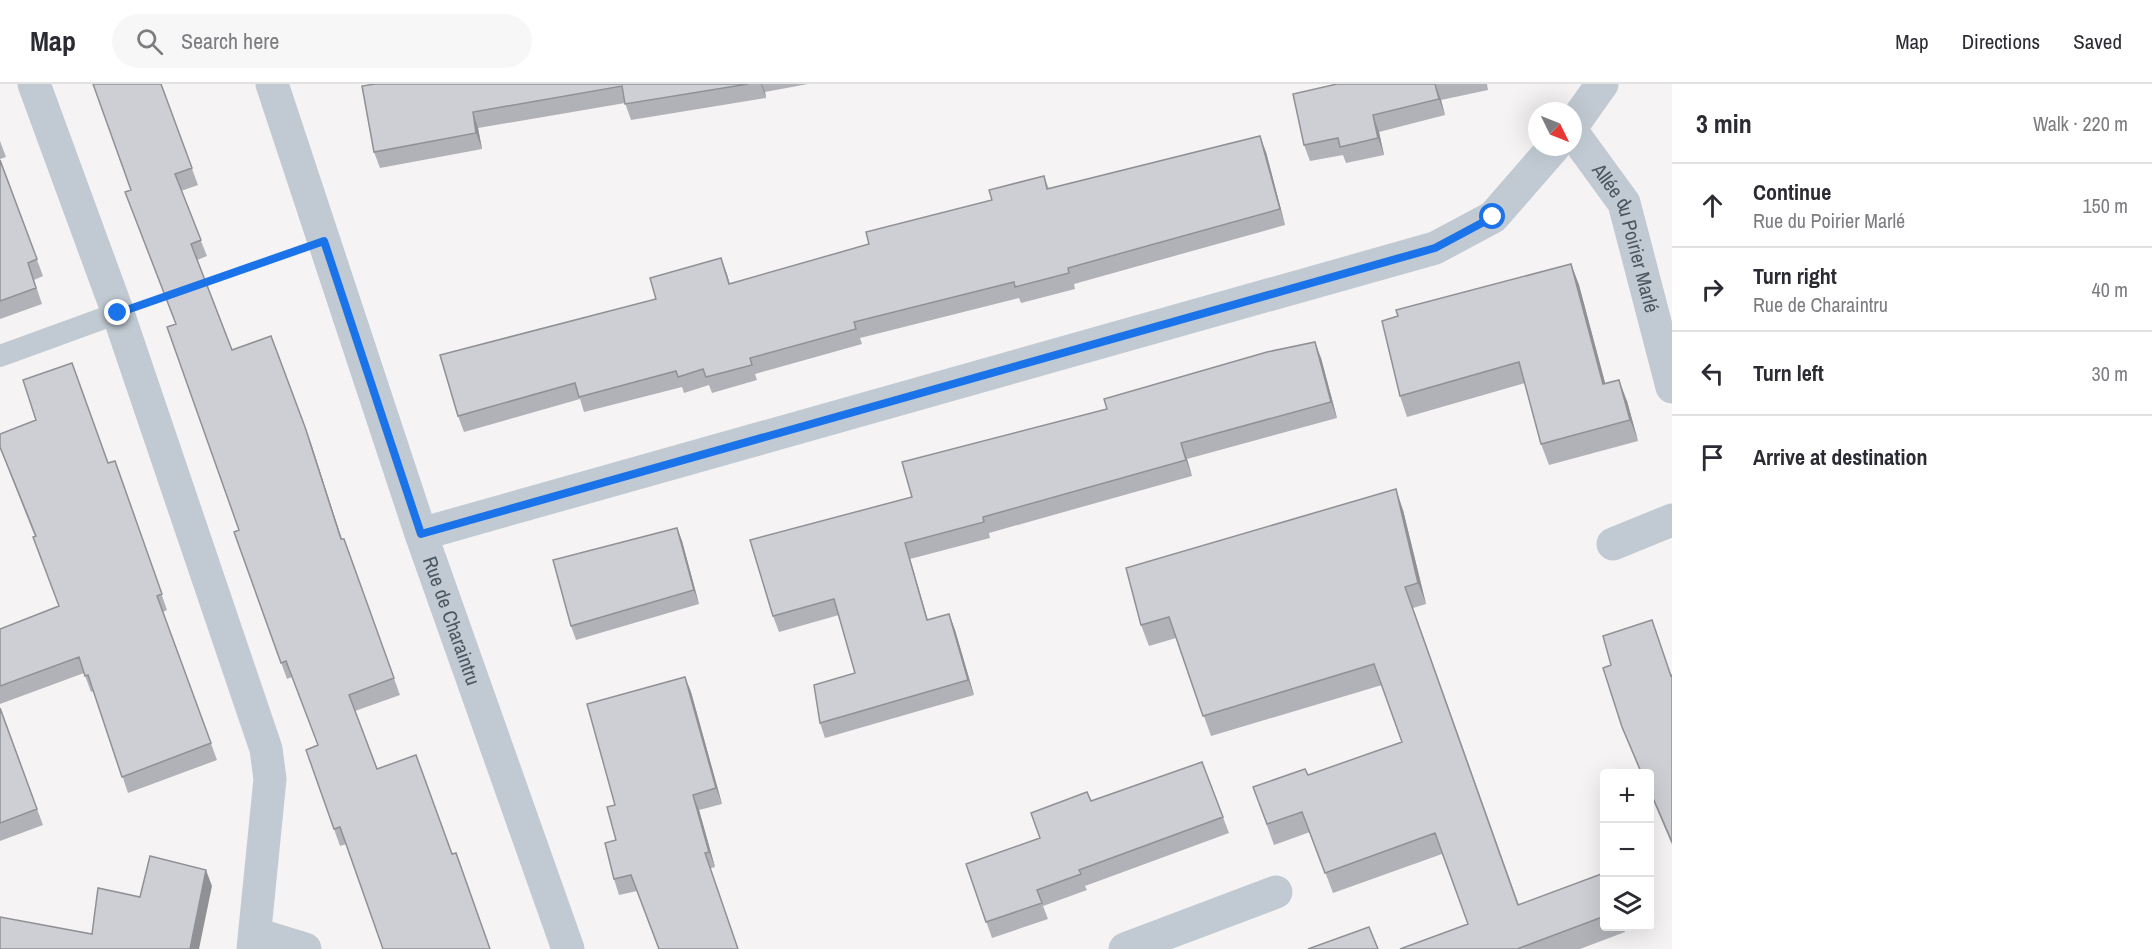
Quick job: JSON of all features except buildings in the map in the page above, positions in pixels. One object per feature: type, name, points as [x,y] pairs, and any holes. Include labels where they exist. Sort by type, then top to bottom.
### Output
[{"type":"street","points":[[34,84],[118,313],[266,749],[270,779],[255,942],[305,949]]},
{"type":"street","name":"Rue de Charaintru","points":[[273,84],[421,534],[568,949]]},
{"type":"street","points":[[1582,112],[1602,84]]},
{"type":"street","name":"Allée du Poirier Marlé","points":[[1582,145],[1624,203],[1672,387]]},
{"type":"street","points":[[421,534],[1435,248],[1493,217],[1546,156]]},
{"type":"street","points":[[1613,544],[1672,520]]},
{"type":"street","points":[[1125,949],[1276,892]]},
{"type":"lane","points":[[0,356],[118,313]]},
{"type":"path","points":[[195,286],[324,241]]},
{"type":"route","points":[[118,313],[324,241],[421,534],[1435,248],[1493,217]]}]
